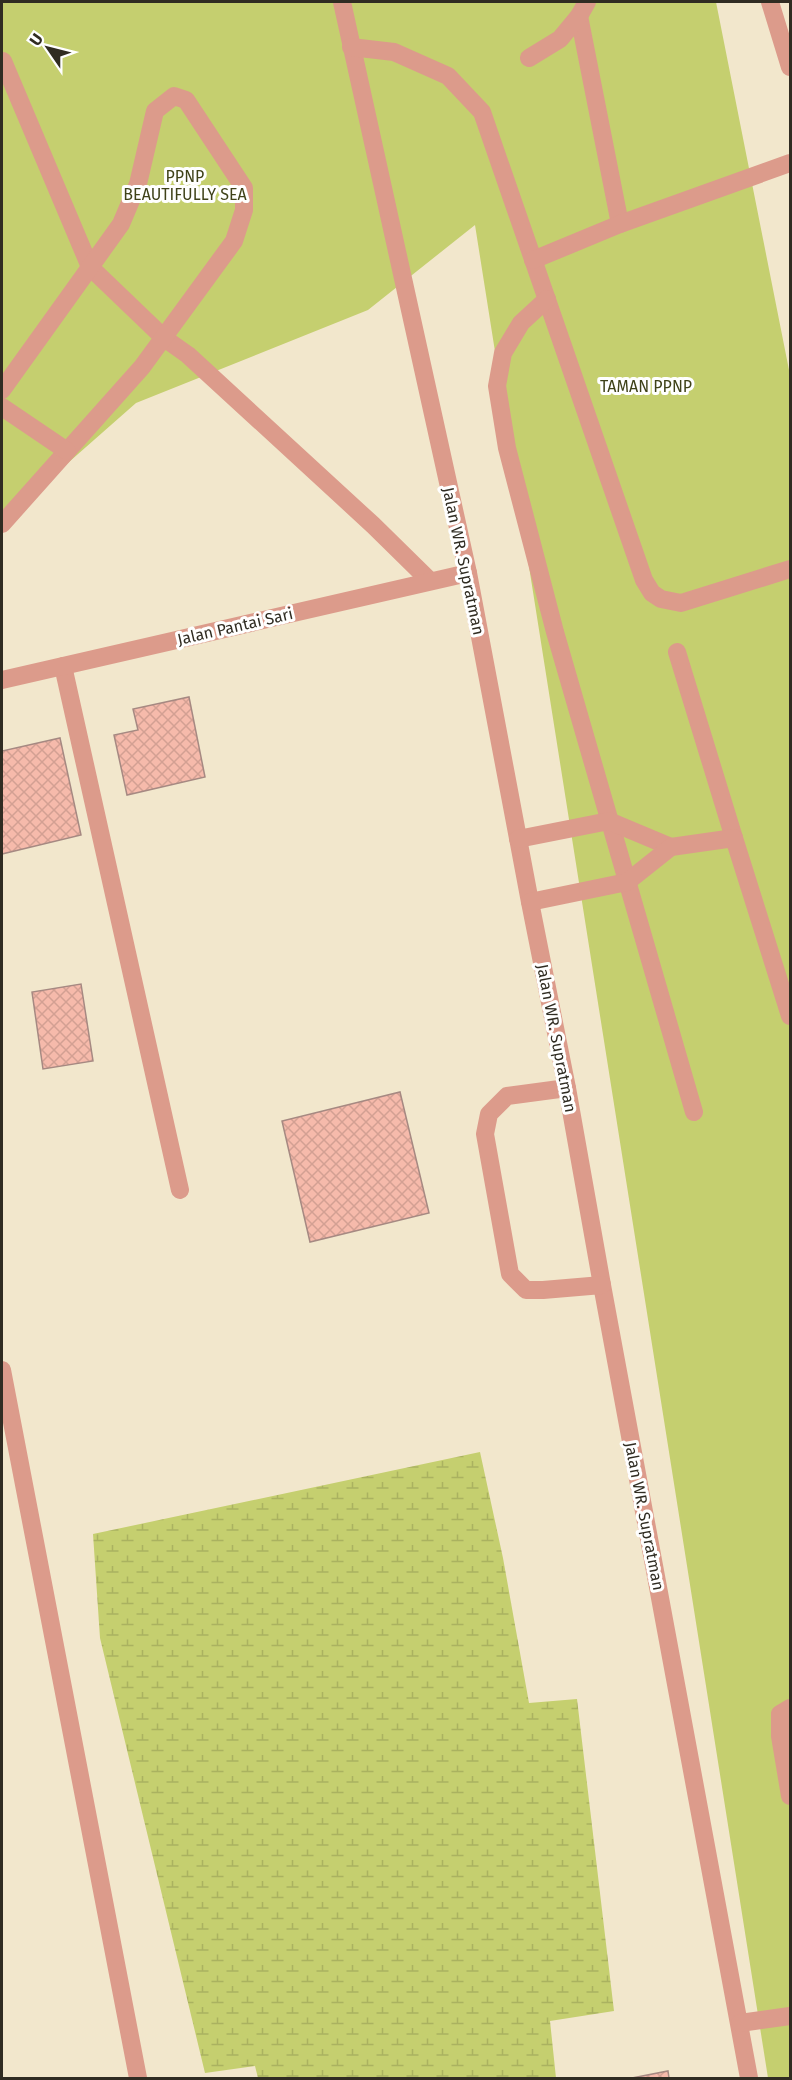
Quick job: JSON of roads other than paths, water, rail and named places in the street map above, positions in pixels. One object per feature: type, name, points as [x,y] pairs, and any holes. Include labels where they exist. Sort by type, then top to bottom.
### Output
[{"type":"street","name":"Jalan WR. Supratman","points":[[342,2],[468,573],[567,1088],[749,2079]]},
{"type":"street","points":[[770,2],[790,67]]},
{"type":"street","points":[[529,58],[560,39],[583,9]]},
{"type":"street","points":[[583,9],[620,224]]},
{"type":"street","points":[[351,47],[394,52],[448,76],[482,112],[644,580],[652,593],[661,599],[681,603],[790,569]]},
{"type":"street","points":[[3,61],[90,267],[164,338],[188,355],[373,525],[430,582]]},
{"type":"street","points":[[2,390],[121,224],[138,184],[155,111],[174,96],[186,100],[244,188],[244,210],[234,241],[142,367],[2,524]]},
{"type":"street","points":[[533,260],[620,224],[790,163]]},
{"type":"street","points":[[547,299],[521,323],[503,353],[497,386],[507,448],[555,632],[694,1112]]},
{"type":"street","points":[[2,406],[67,451]]},
{"type":"street","name":"Jalan Pantai Sari","points":[[2,680],[468,573]]},
{"type":"street","points":[[677,652],[790,1016]]},
{"type":"street","points":[[63,666],[180,1190]]},
{"type":"street","points":[[518,839],[609,821],[671,847]]},
{"type":"street","points":[[530,902],[627,882],[671,847],[734,838]]},
{"type":"street","points":[[567,1088],[507,1096],[489,1114],[486,1134],[510,1274],[526,1290],[602,1285]]},
{"type":"street","points":[[2,1370],[138,2079]]},
{"type":"street","points":[[790,1708],[780,1714],[780,1736],[790,1796]]},
{"type":"street","points":[[740,2024],[790,2016]]},
{"type":"park label","name":"PPNP BEAUTIFULLY SEA","points":[[185,185]]},
{"type":"park label","name":"TAMAN PPNP","points":[[646,386]]}]
